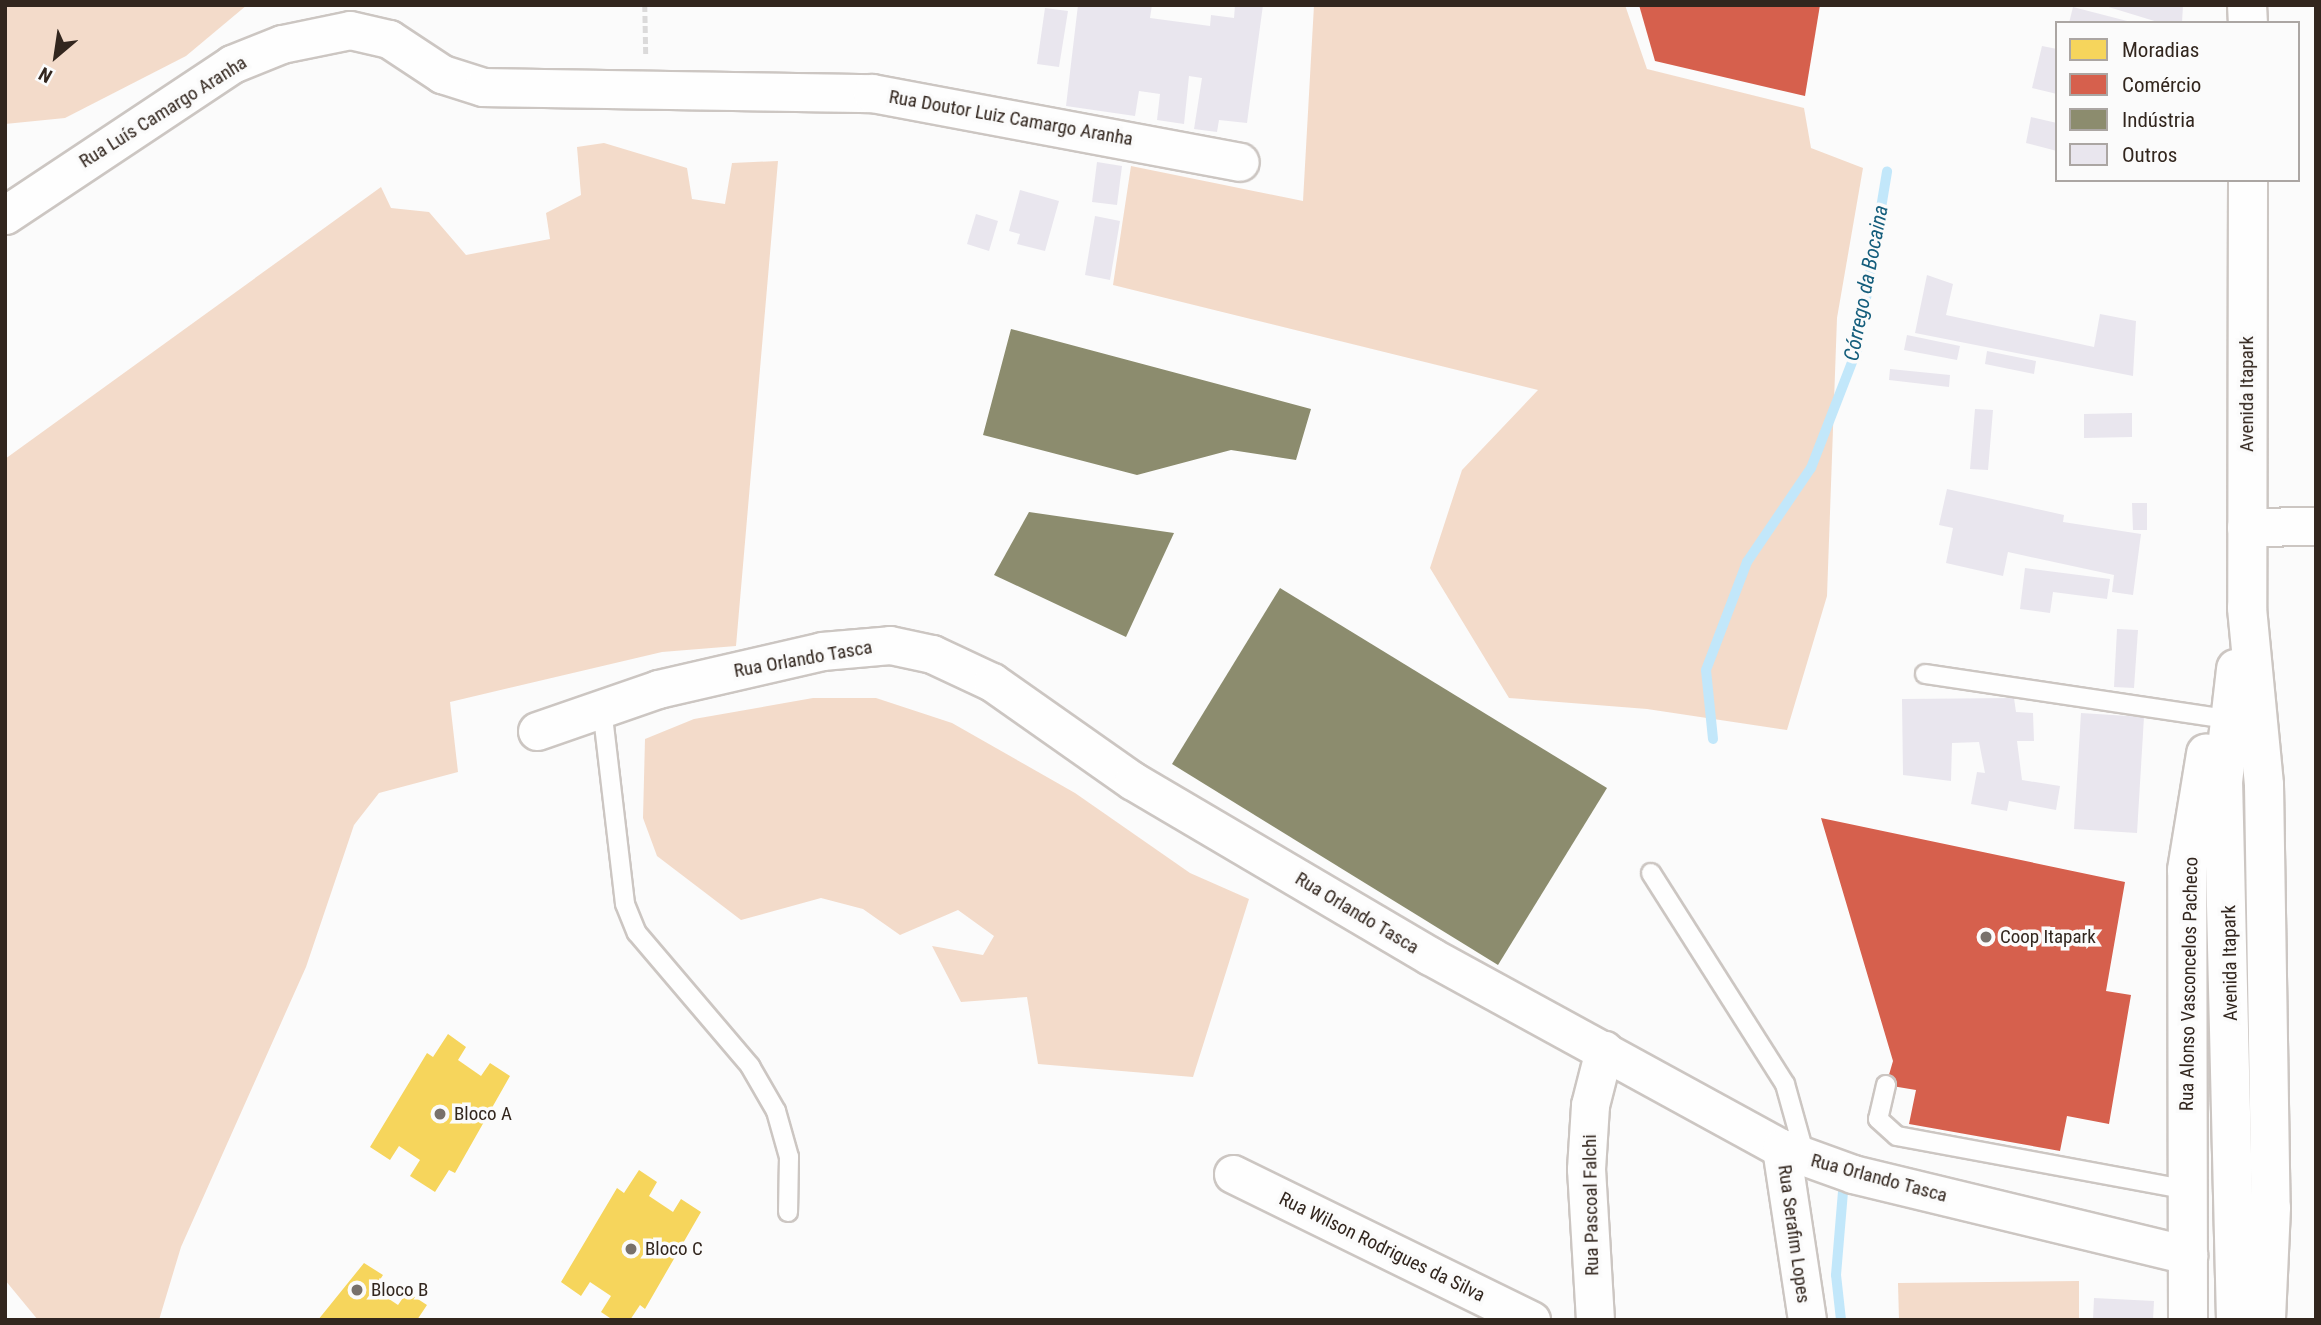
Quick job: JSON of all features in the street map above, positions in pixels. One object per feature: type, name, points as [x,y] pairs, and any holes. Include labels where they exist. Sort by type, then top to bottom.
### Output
[{"type":"main road","name":"Avenida Itapark","points":[[2236,1320],[2248,925],[2264,785],[2247,608],[2248,182]]},
{"type":"main road","name":"Avenida Itapark","points":[[2247,608],[2238,656],[2223,782],[2248,925],[2271,1208],[2266,1320]]},
{"type":"main road","name":"Rua Alonso Vasconcelos Pacheco","points":[[2188,1320],[2187,870],[2212,718],[2238,656]]},
{"type":"main road","points":[[2186,926],[2248,925]]},
{"type":"street","name":"Rua Luís Camargo Aranha","points":[[5,215],[232,64],[320,33],[350,30],[389,39],[442,74],[483,87],[738,92]]},
{"type":"street","name":"Rua Doutor Luiz Camargo Aranha","points":[[738,92],[872,93],[951,104],[1240,162]]},
{"type":"street","points":[[2246,527],[2316,526]]},
{"type":"street","name":"Rua Orlando Tasca","points":[[537,731],[658,689],[841,648],[890,645],[932,654],[992,682],[1133,781],[1430,956],[1604,1050],[1697,1107],[1794,1153],[2188,1255]]},
{"type":"street","name":"Rua Pascoal Falchi","points":[[1595,1320],[1586,1169],[1590,1105],[1604,1050]]},
{"type":"street","name":"Rua Serafim Lopes","points":[[1794,1153],[1807,1320]]},
{"type":"street","name":"Rua Wilson Rodrigues da Silva","points":[[1233,1174],[1531,1320]]},
{"type":"lane","points":[[1925,674],[2212,718]]},
{"type":"lane","points":[[602,708],[625,904],[638,933],[750,1066],[776,1111],[789,1157],[788,1212]]},
{"type":"lane","points":[[1651,873],[1785,1084],[1794,1153]]},
{"type":"lane","points":[[1886,1084],[1878,1119],[1897,1136],[2188,1190]]},
{"type":"path","points":[[645,5],[647,89]]},
{"type":"shaded area","points":[[5,5],[247,5],[186,56],[65,118],[5,124]]},
{"type":"shaded area","points":[[1314,5],[1625,5],[1647,69],[1804,108],[1811,148],[1863,168],[1837,318],[1827,596],[1787,730],[1647,709],[1509,698],[1430,568],[1462,470],[1538,390],[1113,285],[1131,166],[1303,201]]},
{"type":"shaded area","points":[[604,143],[687,168],[692,199],[725,204],[732,163],[778,161],[736,646],[662,652],[450,702],[458,772],[379,793],[354,825],[306,967],[181,1247],[159,1320],[38,1320],[5,1280],[5,459],[381,187],[391,208],[429,212],[466,255],[550,239],[546,213],[581,195],[577,147]]},
{"type":"shaded area","points":[[813,698],[876,698],[952,723],[1075,793],[1190,873],[1249,899],[1193,1077],[1038,1064],[1027,997],[961,1002],[932,946],[983,955],[994,936],[958,910],[900,935],[863,909],[821,898],[741,920],[657,856],[643,818],[645,739],[694,719]]},
{"type":"shaded area","points":[[2079,1281],[2079,1320],[1899,1320],[1898,1283]]},
{"type":"building: Moradias","name":"Bloco A","points":[[448,1034],[466,1047],[458,1060],[481,1076],[490,1063],[510,1076],[455,1173],[449,1170],[435,1192],[410,1176],[420,1160],[399,1146],[390,1160],[370,1147],[427,1053],[433,1057]]},
{"type":"building: Moradias","name":"Bloco C","points":[[639,1170],[657,1182],[649,1196],[673,1212],[681,1199],[701,1212],[645,1309],[640,1305],[630,1320],[613,1320],[601,1312],[611,1296],[590,1282],[581,1296],[561,1282],[617,1188],[624,1193]]},
{"type":"building: Moradias","name":"Bloco B","points":[[364,1263],[383,1275],[374,1289],[398,1305],[407,1292],[427,1305],[417,1320],[318,1320]]},
{"type":"building: Comércio","points":[[1639,5],[1820,5],[1805,96],[1655,61]]},
{"type":"building: Comércio","name":"Coop Itapark","points":[[1821,818],[2125,882],[2106,991],[2131,995],[2109,1124],[2067,1116],[2060,1151],[1909,1124],[1916,1090],[1886,1085],[1893,1061]]},
{"type":"building: Indústria","points":[[1011,329],[1311,409],[1296,460],[1231,450],[1137,475],[983,435]]},
{"type":"building: Indústria","points":[[1029,512],[1174,533],[1126,637],[994,575]]},
{"type":"building: Indústria","points":[[1280,588],[1607,788],[1498,965],[1172,764]]},
{"type":"building: Outros","points":[[1078,5],[1152,5],[1150,18],[1210,26],[1211,15],[1234,18],[1235,5],[1263,5],[1247,123],[1219,120],[1217,132],[1194,129],[1202,78],[1189,76],[1184,124],[1157,120],[1160,94],[1139,91],[1135,116],[1066,106]]},
{"type":"building: Outros","points":[[2102,5],[2183,5],[2182,21],[2154,21]]},
{"type":"building: Outros","points":[[2073,7],[2127,21],[2070,21]]},
{"type":"building: Outros","points":[[1045,8],[1068,11],[1059,67],[1037,64]]},
{"type":"building: Outros","points":[[2042,46],[2055,49],[2055,94],[2032,88]]},
{"type":"building: Outros","points":[[2031,117],[2055,123],[2055,150],[2026,143]]},
{"type":"building: Outros","points":[[1097,162],[1122,166],[1117,205],[1092,202]]},
{"type":"building: Outros","points":[[1020,190],[1059,201],[1045,251],[1017,244],[1020,234],[1009,231]]},
{"type":"building: Outros","points":[[976,214],[998,221],[989,251],[967,244]]},
{"type":"building: Outros","points":[[1095,216],[1120,221],[1110,280],[1085,275]]},
{"type":"building: Outros","points":[[1927,275],[1953,284],[1946,315],[2094,347],[2100,314],[2136,321],[2133,376],[1915,333]]},
{"type":"building: Outros","points":[[1907,335],[1960,346],[1957,360],[1904,350]]},
{"type":"building: Outros","points":[[1987,351],[2036,361],[2034,374],[1985,364]]},
{"type":"building: Outros","points":[[1890,369],[1950,375],[1949,387],[1889,380]]},
{"type":"building: Outros","points":[[1975,409],[1993,410],[1988,470],[1970,469]]},
{"type":"building: Outros","points":[[2132,413],[2132,437],[2084,438],[2084,414]]},
{"type":"building: Outros","points":[[1947,489],[2064,515],[2063,522],[2141,534],[2133,595],[2112,592],[2114,575],[2008,552],[2003,576],[1946,563],[1953,528],[1939,525]]},
{"type":"building: Outros","points":[[2132,503],[2147,503],[2147,530],[2133,530]]},
{"type":"building: Outros","points":[[2025,568],[2110,579],[2107,599],[2053,592],[2050,613],[2020,609]]},
{"type":"building: Outros","points":[[2117,629],[2138,630],[2134,688],[2114,687]]},
{"type":"building: Outros","points":[[2014,698],[2016,712],[2033,713],[2034,741],[2017,741],[2022,780],[2060,786],[2056,810],[2009,801],[2007,811],[1971,804],[1977,772],[1985,773],[1979,742],[1952,743],[1951,781],[1903,775],[1902,699]]},
{"type":"building: Outros","points":[[2081,713],[2144,717],[2137,833],[2074,829]]},
{"type":"building: Outros","points":[[2094,1298],[2154,1301],[2153,1320],[2093,1320]]},
{"type":"waterway","name":"Córrego da Bocaina","points":[[1713,739],[1706,670],[1747,562],[1811,468],[1858,347],[1887,171]]},
{"type":"waterway","name":"Córrego da Bocaina","points":[[1841,1320],[1836,1275],[1843,1192]]},
{"type":"place","name":"Coop Itapark","points":[[1986,937]]},
{"type":"place","name":"Bloco A","points":[[440,1114]]},
{"type":"place","name":"Bloco C","points":[[631,1249]]},
{"type":"place","name":"Bloco B","points":[[357,1290]]}]
